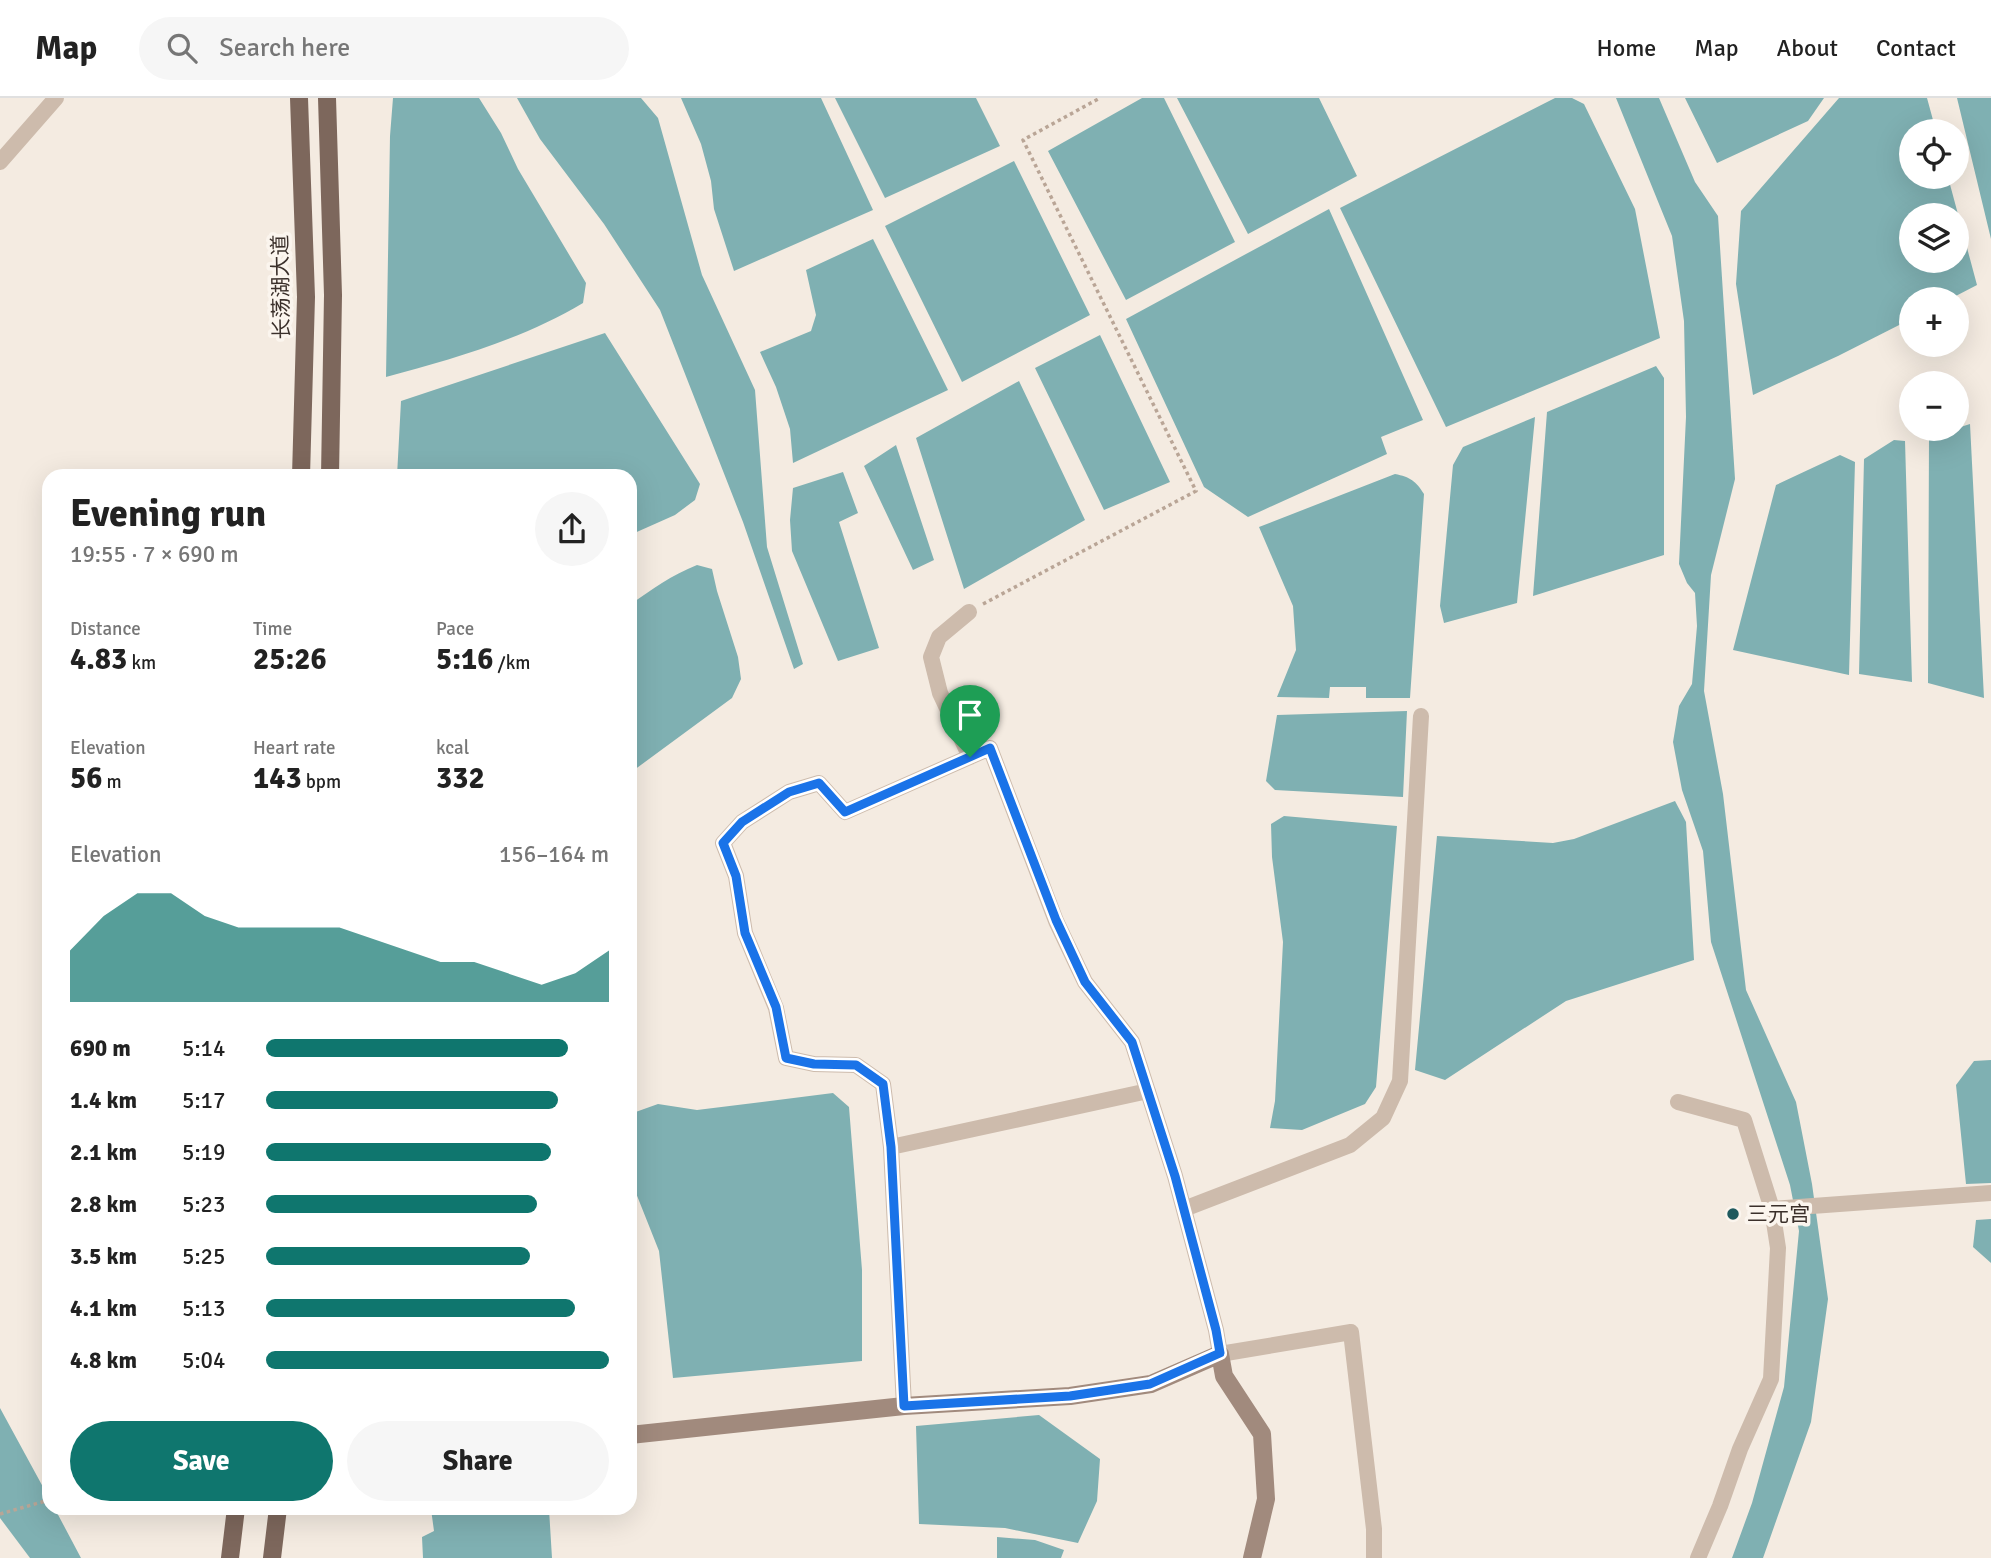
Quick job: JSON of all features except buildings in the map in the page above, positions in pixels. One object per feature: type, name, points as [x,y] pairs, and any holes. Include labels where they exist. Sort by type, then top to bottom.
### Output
[{"type":"main road","name":"长荡湖大道","points":[[299,98],[306,297],[302,469]]},
{"type":"main road","points":[[327,98],[333,295],[330,469]]},
{"type":"main road","points":[[230,1558],[235,1515]]},
{"type":"main road","points":[[272,1558],[277,1515]]},
{"type":"street","points":[[0,162],[56,98]]},
{"type":"street","points":[[969,612],[939,637],[931,657],[940,693],[970,757]]},
{"type":"street","points":[[1184,1209],[1350,1146],[1383,1118],[1400,1081],[1420,716]]},
{"type":"street","points":[[904,1406],[891,1147],[883,1084],[856,1065],[814,1064],[786,1058],[776,1007],[745,933],[736,876],[723,843],[742,822],[789,792],[819,783],[845,812],[990,748],[1056,920],[1085,982],[1132,1042],[1184,1209],[1216,1330],[1224,1376],[1262,1434],[1266,1499],[1252,1558]]},
{"type":"street","points":[[891,1147],[1148,1091]]},
{"type":"street","points":[[1678,1102],[1744,1120],[1772,1209],[1778,1248],[1771,1379],[1740,1449],[1698,1558]]},
{"type":"street","points":[[1772,1209],[1991,1193]]},
{"type":"street","points":[[637,1434],[904,1406],[1070,1396],[1150,1384],[1220,1353],[1352,1332],[1374,1529],[1374,1558]]},
{"type":"path","points":[[969,612],[1196,491],[1023,140],[1100,98]]},
{"type":"path","points":[[0,1514],[42,1502]]},
{"type":"water","points":[[393,98],[479,98],[586,283],[583,303],[512,337],[386,377]]},
{"type":"water","points":[[517,98],[641,98],[658,118],[702,275],[755,390],[767,547],[803,664],[794,669],[743,522],[660,310],[604,224],[540,139]]},
{"type":"water","points":[[681,98],[821,98],[873,210],[734,271],[714,209],[711,181],[701,144]]},
{"type":"water","points":[[835,98],[976,98],[1000,146],[885,198]]},
{"type":"water","points":[[1142,98],[1164,98],[1235,242],[1126,300],[1048,151]]},
{"type":"water","points":[[1177,98],[1319,98],[1357,176],[1248,234]]},
{"type":"water","points":[[1555,98],[1572,98],[1584,104],[1635,209],[1660,338],[1446,427],[1340,208]]},
{"type":"water","points":[[1616,98],[1659,98],[1695,182],[1718,216],[1735,479],[1711,575],[1704,691],[1723,794],[1746,990],[1796,1102],[1812,1184],[1828,1299],[1811,1422],[1763,1558],[1732,1558],[1752,1503],[1784,1387],[1799,1231],[1790,1185],[1711,942],[1703,851],[1682,790],[1673,742],[1679,706],[1692,684],[1697,626],[1695,593],[1687,583],[1679,564],[1686,417],[1684,321],[1672,236]]},
{"type":"water","points":[[1685,98],[1824,98],[1808,121],[1717,163]]},
{"type":"water","points":[[1839,98],[1927,98],[1933,119],[1899,119],[1899,189],[1951,189],[1955,203],[1899,203],[1899,273],[1969,273],[1969,255],[1977,285],[1969,289],[1969,287],[1899,287],[1899,325],[1753,395],[1736,284],[1741,211]]},
{"type":"water","points":[[1957,98],[1991,98],[1991,239],[1969,148],[1969,119],[1962,119]]},
{"type":"water","points":[[1014,161],[1090,315],[962,382],[885,226]]},
{"type":"water","points":[[1329,209],[1423,420],[1381,437],[1387,454],[1248,517],[1204,487],[1126,319]]},
{"type":"water","points":[[873,239],[948,390],[793,463],[790,429],[776,387],[760,352],[811,331],[816,315],[806,270]]},
{"type":"water","points":[[605,333],[700,484],[695,500],[675,515],[637,532],[637,469],[397,469],[401,401]]},
{"type":"water","points":[[1100,335],[1170,482],[1104,510],[1035,368]]},
{"type":"water","points":[[1656,366],[1664,378],[1664,555],[1533,596],[1547,412]]},
{"type":"water","points":[[1019,381],[1085,520],[964,589],[916,438]]},
{"type":"water","points":[[1535,417],[1517,603],[1444,623],[1440,606],[1453,465],[1463,447]]},
{"type":"water","points":[[1969,424],[1984,698],[1928,683],[1929,441],[1969,441]]},
{"type":"water","points":[[1894,440],[1905,441],[1912,682],[1859,674],[1864,459]]},
{"type":"water","points":[[896,445],[934,560],[913,570],[864,466]]},
{"type":"water","points":[[1840,455],[1855,462],[1849,675],[1733,650],[1776,485]]},
{"type":"water","points":[[843,472],[858,513],[839,522],[879,648],[838,661],[792,551],[790,520],[793,488]]},
{"type":"water","points":[[1395,474],[1412,480],[1424,494],[1410,698],[1366,698],[1366,687],[1330,687],[1329,698],[1277,697],[1296,650],[1293,606],[1259,527]]},
{"type":"water","points":[[697,565],[712,569],[738,657],[741,679],[732,698],[637,768],[637,600],[679,573]]},
{"type":"water","points":[[1407,711],[1403,797],[1275,790],[1266,781],[1277,715]]},
{"type":"water","points":[[1675,801],[1686,822],[1694,960],[1566,1001],[1445,1080],[1415,1070],[1437,836],[1553,843],[1574,839]]},
{"type":"water","points":[[1284,816],[1397,826],[1376,1087],[1365,1104],[1302,1130],[1270,1128],[1275,1101],[1283,942],[1272,857],[1271,824]]},
{"type":"water","points":[[1991,1060],[1991,1183],[1966,1184],[1956,1085],[1974,1061]]},
{"type":"water","points":[[833,1093],[849,1107],[862,1270],[862,1361],[673,1378],[659,1251],[637,1196],[637,1112],[658,1104],[697,1110]]},
{"type":"water","points":[[1991,1219],[1991,1263],[1973,1247],[1976,1220]]},
{"type":"water","points":[[0,1408],[42,1485],[42,1515],[58,1515],[81,1558],[30,1558],[0,1518]]},
{"type":"water","points":[[1039,1415],[1100,1459],[1097,1501],[1078,1543],[1005,1528],[919,1524],[916,1426]]},
{"type":"water","points":[[432,1515],[549,1515],[552,1558],[423,1558],[422,1537],[434,1531]]},
{"type":"water","points":[[997,1537],[1035,1540],[1064,1550],[1061,1558],[997,1558]]},
{"type":"place","name":"三元宫","points":[[1733,1214]]},
{"type":"route","points":[[990,748],[1056,920],[1085,982],[1132,1042],[1175,1176],[1220,1353],[1150,1384],[1070,1396],[904,1406],[891,1147],[883,1084],[856,1065],[814,1064],[786,1058],[776,1007],[745,933],[736,876],[723,843],[742,822],[789,792],[819,783],[845,812],[970,757],[990,748]]}]
